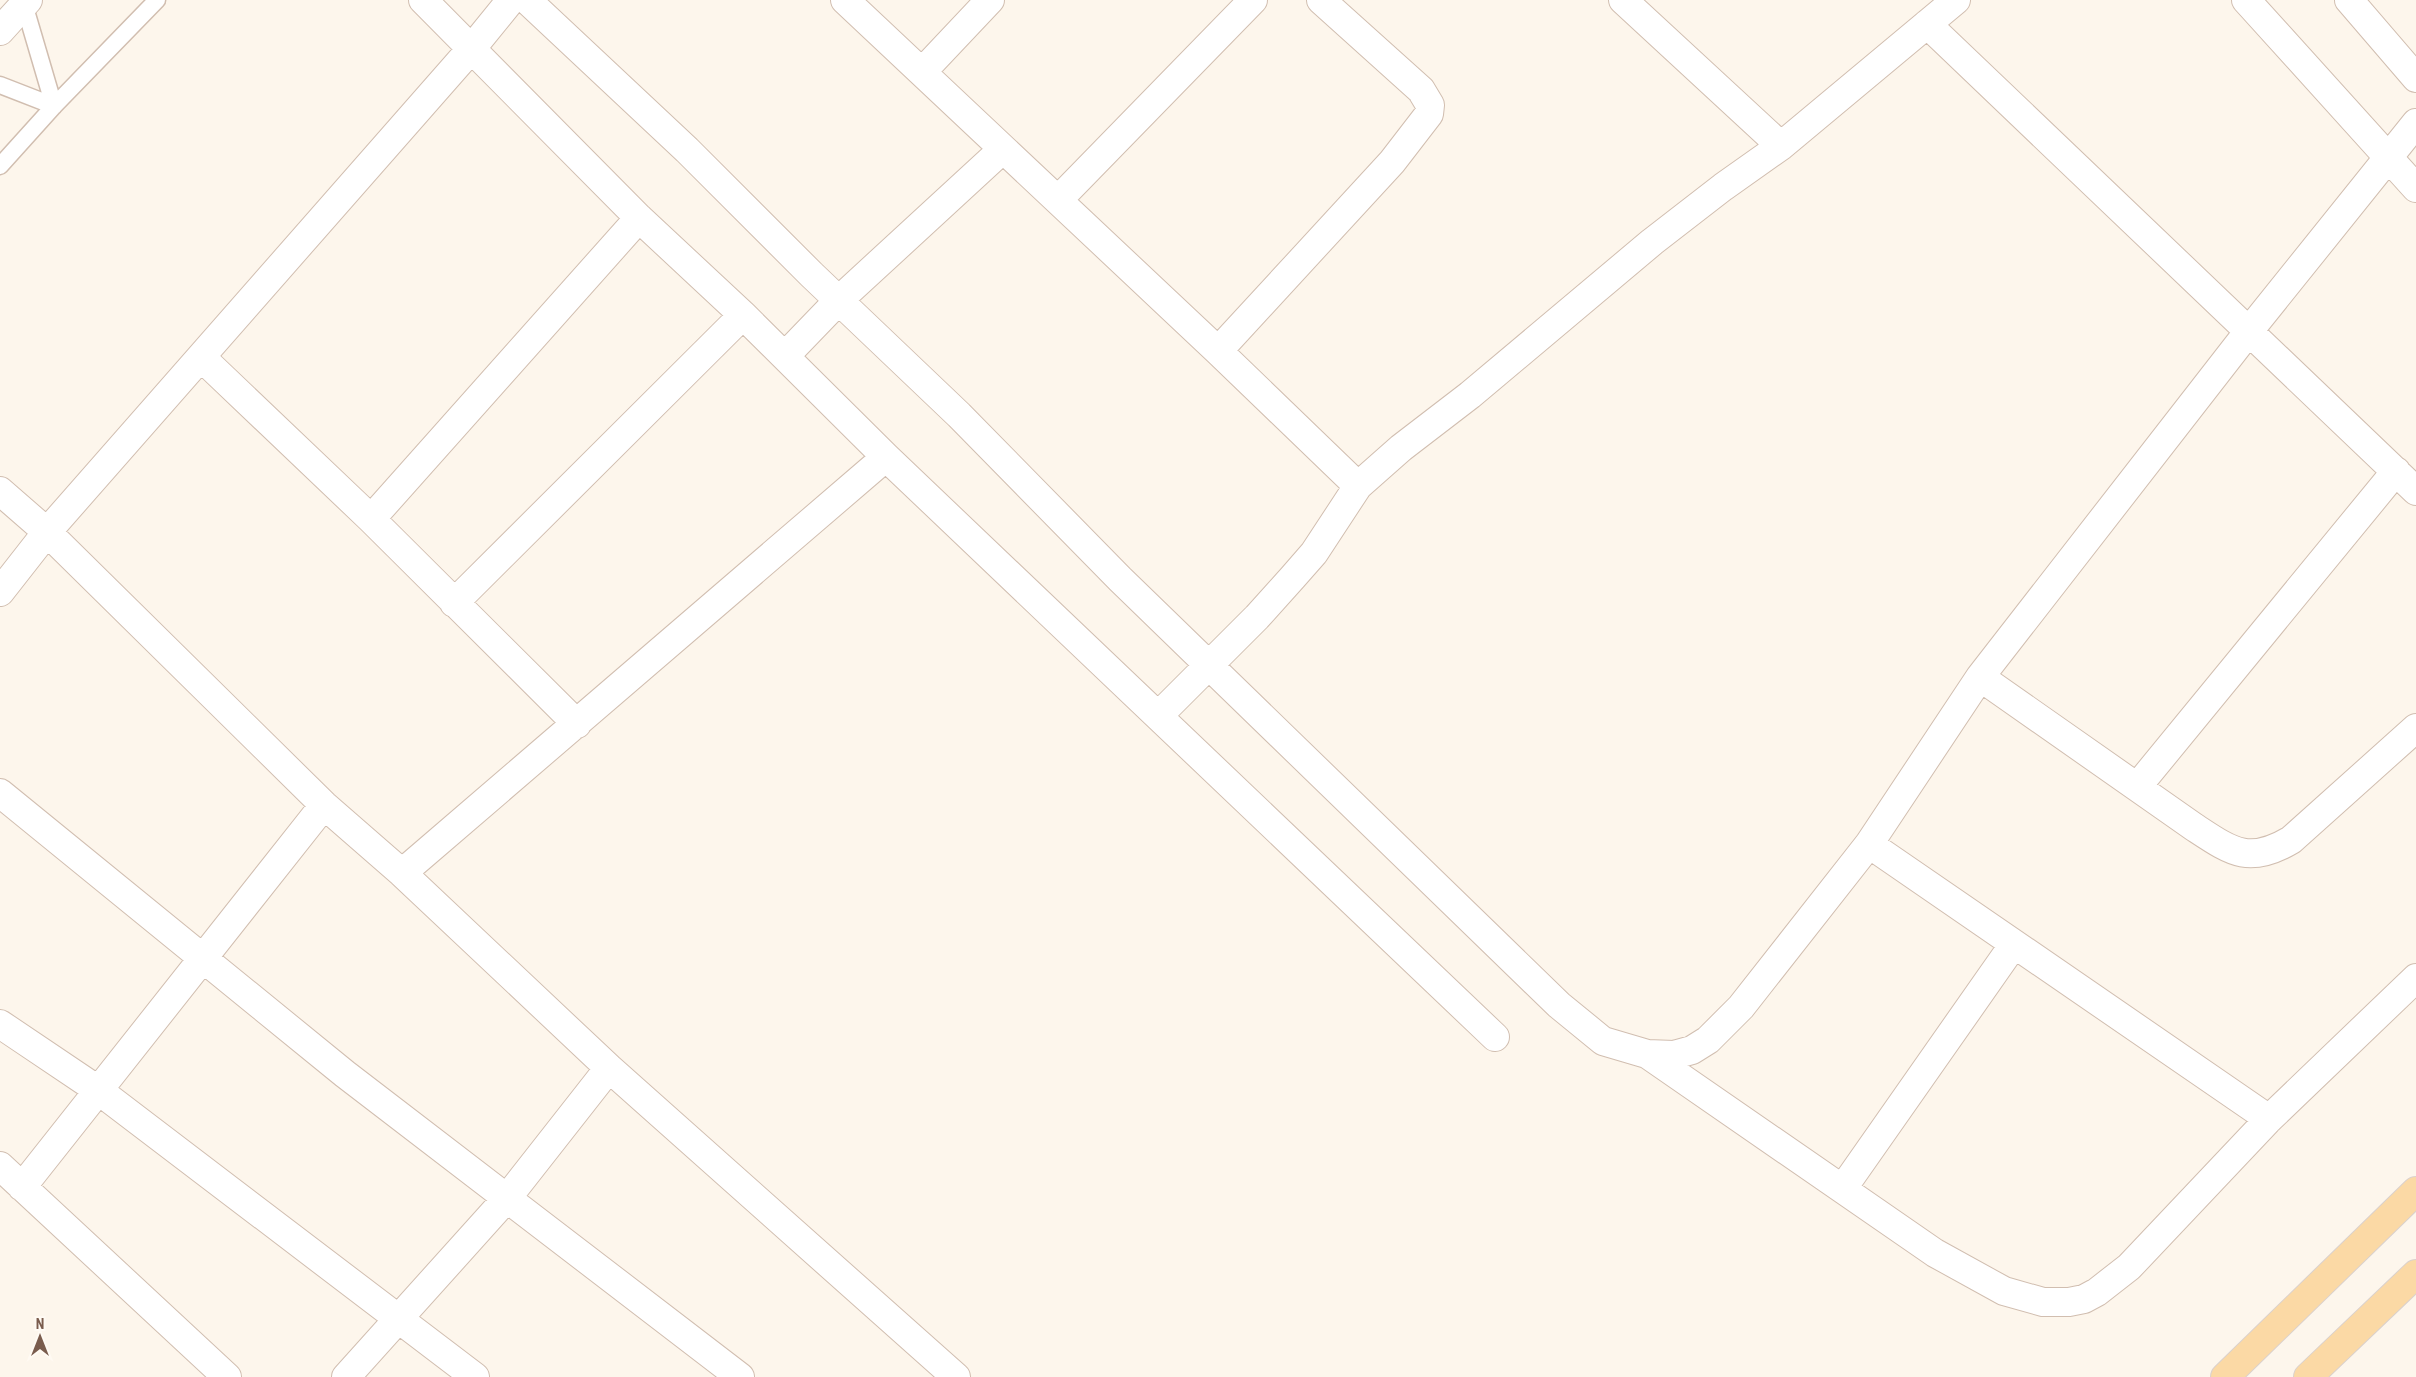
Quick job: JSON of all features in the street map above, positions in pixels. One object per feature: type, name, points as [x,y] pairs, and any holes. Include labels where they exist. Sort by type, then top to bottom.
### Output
[{"type":"main road","points":[[2225,1377],[2416,1191]]},
{"type":"main road","points":[[2308,1377],[2416,1274]]},
{"type":"street","points":[[422,0],[472,48],[639,218],[743,315],[886,457],[1495,1037]]},
{"type":"street","points":[[0,592],[48,532],[472,48],[511,0]]},
{"type":"street","points":[[527,0],[688,150],[959,415],[1120,579],[1559,1005],[1602,1041],[1647,1054],[1674,1055],[1692,1050],[1708,1040],[1741,1007],[1869,844],[1980,677],[2249,331],[2416,123]]},
{"type":"street","points":[[845,0],[1358,486]]},
{"type":"street","points":[[922,72],[990,0]]},
{"type":"street","points":[[1058,200],[1253,0]]},
{"type":"street","points":[[1218,352],[1370,187],[1429,114],[1430,105],[1422,90],[1321,0]]},
{"type":"street","points":[[1623,0],[1781,146]]},
{"type":"street","points":[[1158,716],[1257,617],[1314,553],[1358,486],[1401,448],[1470,395],[1652,242],[1781,146],[1956,0]]},
{"type":"street","points":[[2246,0],[2416,188]]},
{"type":"street","points":[[2349,0],[2416,78]]},
{"type":"street","points":[[0,31],[26,2]]},
{"type":"street","points":[[1928,24],[2416,491]]},
{"type":"street","points":[[785,356],[840,300],[1003,149]]},
{"type":"street","points":[[371,519],[639,218]]},
{"type":"street","points":[[454,603],[743,315]]},
{"type":"street","points":[[201,357],[371,519],[577,724]]},
{"type":"street","points":[[402,873],[886,457]]},
{"type":"street","points":[[2137,787],[2396,471]]},
{"type":"street","points":[[0,491],[48,532],[324,805],[402,873],[609,1068],[956,1377]]},
{"type":"street","points":[[1980,677],[2224,847],[2249,855],[2273,850],[2291,840],[2416,728]]},
{"type":"street","points":[[0,793],[345,1074],[740,1377]]},
{"type":"street","points":[[22,1186],[324,805]]},
{"type":"street","points":[[1869,844],[2269,1119]]},
{"type":"street","points":[[1843,1188],[2014,944]]},
{"type":"street","points":[[1647,1054],[1935,1253],[2004,1291],[2043,1302],[2069,1302],[2097,1292],[2129,1267],[2269,1119],[2416,978]]},
{"type":"street","points":[[0,1024],[98,1090],[476,1377]]},
{"type":"street","points":[[346,1377],[401,1319],[507,1198],[609,1068]]},
{"type":"street","points":[[0,1166],[227,1377]]},
{"type":"lane","points":[[0,166],[54,106],[157,0]]},
{"type":"lane","points":[[26,2],[54,106]]},
{"type":"lane","points":[[0,85],[54,106]]}]
